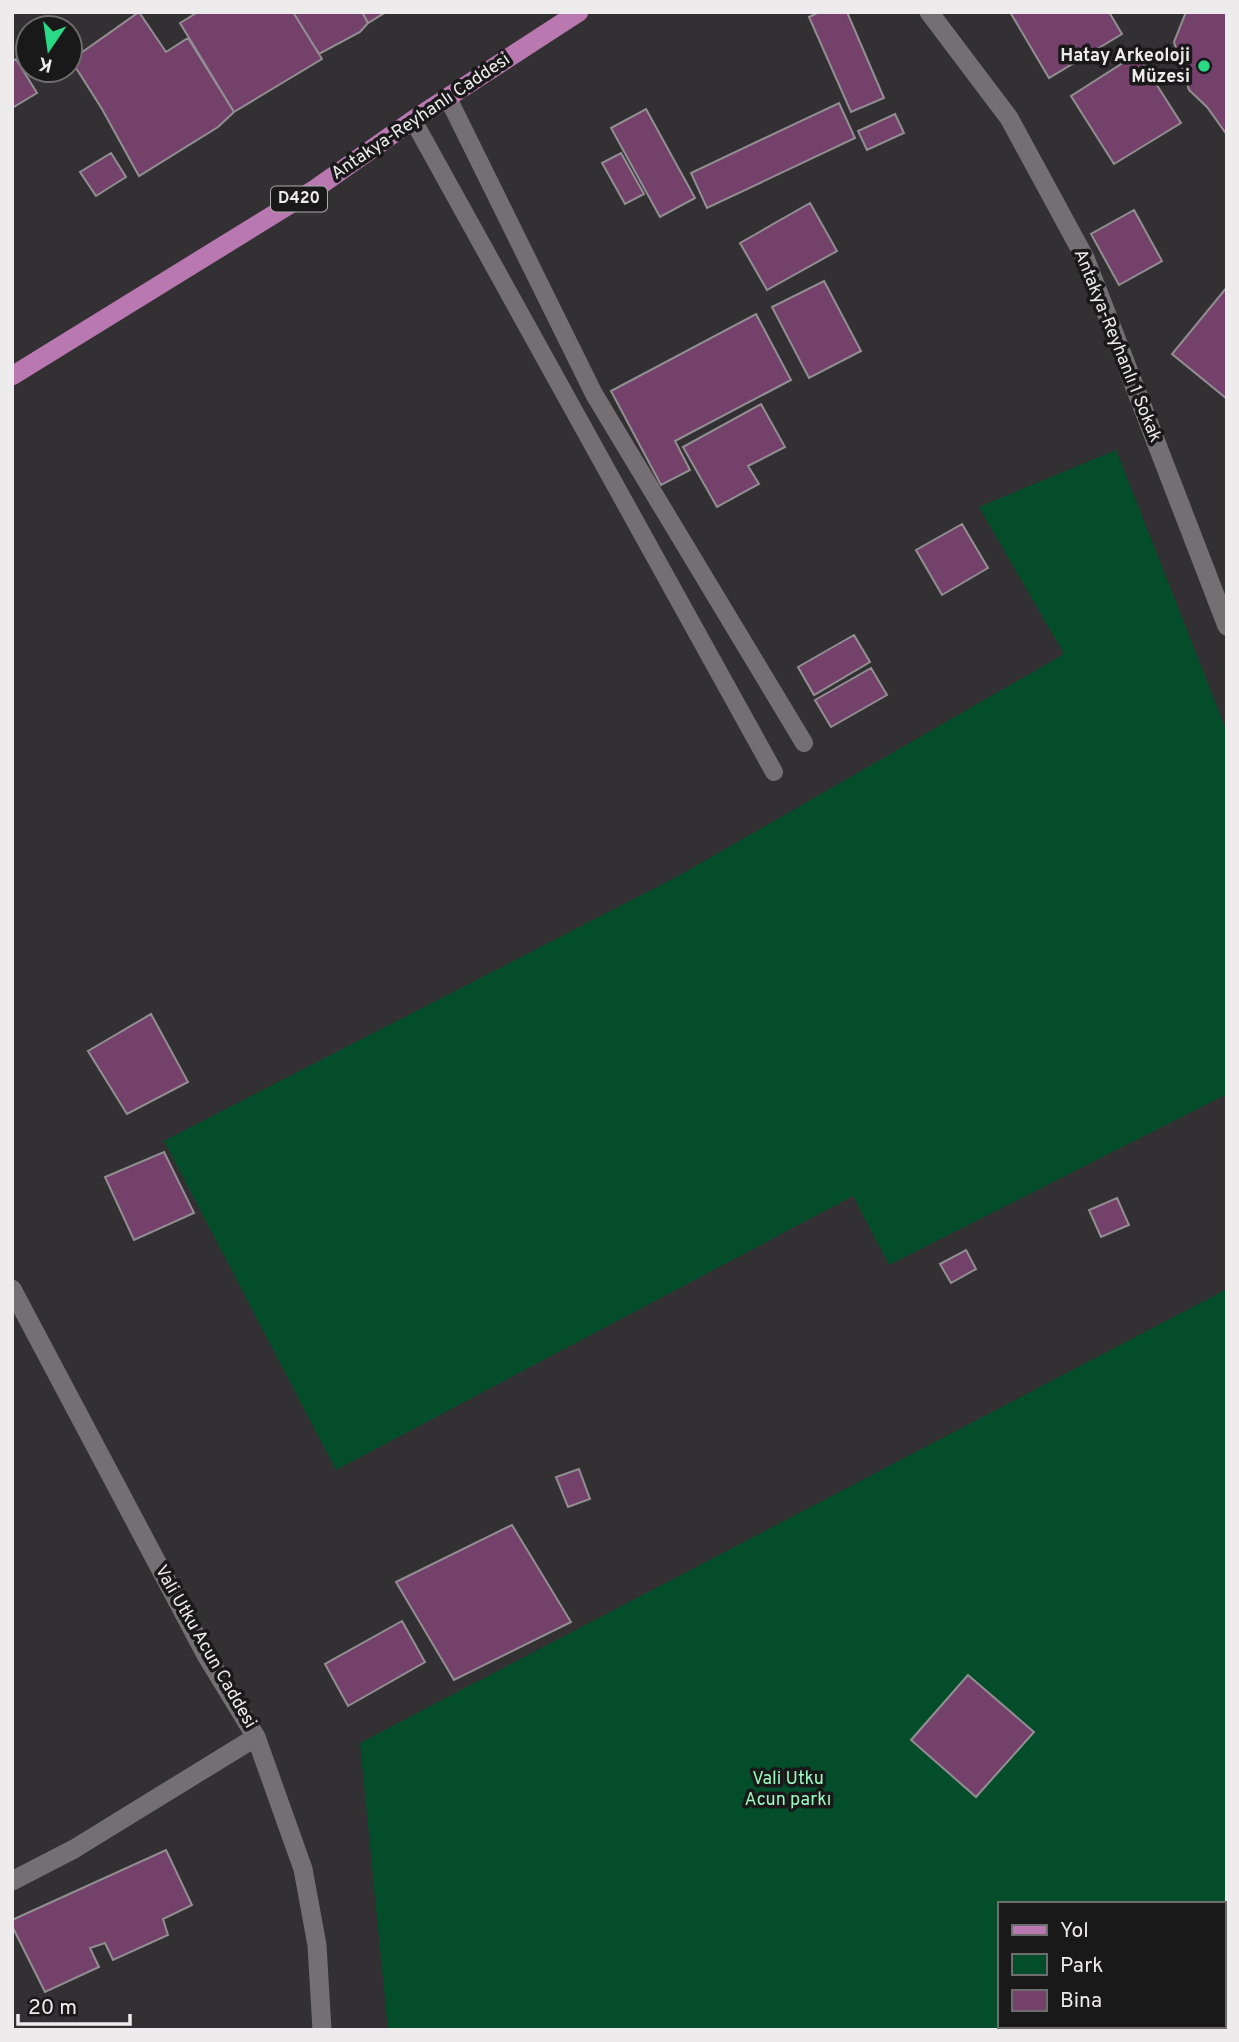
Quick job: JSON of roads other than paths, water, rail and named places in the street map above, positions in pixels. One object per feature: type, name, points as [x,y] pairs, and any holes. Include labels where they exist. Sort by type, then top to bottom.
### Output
[{"type":"main road","name":"Antakya-Reyhanlı Caddesi","points":[[12,376],[314,189],[413,120],[579,12]]},
{"type":"street","name":"Antakya-Reyhanlı 1 Sokak","points":[[929,12],[1009,118],[1084,258],[1227,626]]},
{"type":"street","name":"Vali Utku Acun Caddesi","points":[[12,1289],[206,1655],[256,1737],[303,1869],[317,1945],[322,2030]]},
{"type":"street","points":[[12,1881],[74,1849],[256,1737]]},
{"type":"lane","points":[[448,97],[594,394],[804,743]]},
{"type":"lane","points":[[413,120],[774,772]]},
{"type":"place","name":"Hatay Arkeoloji Müzesi","points":[[1204,66]]},
{"type":"park label","name":"Vali Utku Acun parkı","points":[[788,1789]]}]
